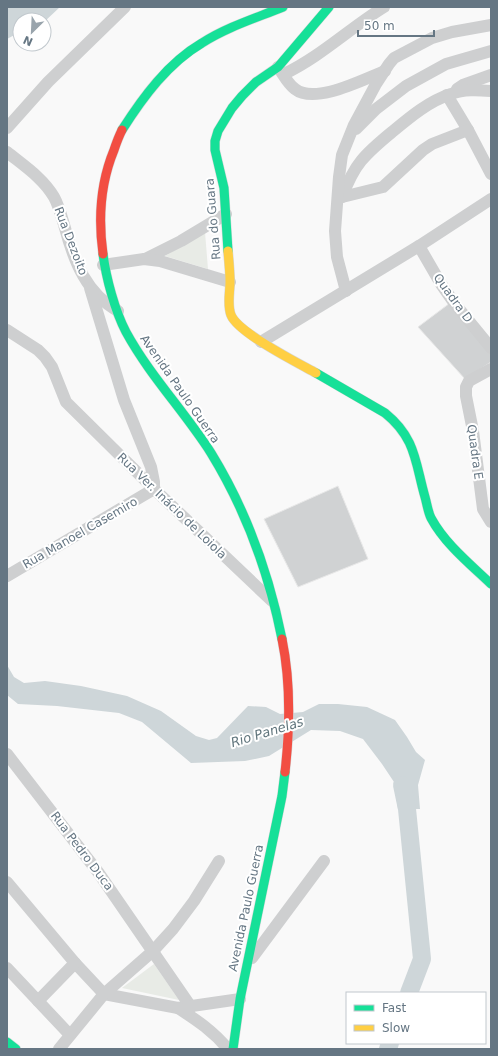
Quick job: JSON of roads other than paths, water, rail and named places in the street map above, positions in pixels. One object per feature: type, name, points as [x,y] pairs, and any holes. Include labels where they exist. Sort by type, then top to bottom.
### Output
[{"type":"main road","name":"Avenida Paulo Guerra","points":[[233,1049],[240,999],[286,772],[289,737],[289,698],[281,635],[261,562],[249,528],[234,495],[207,447],[139,354],[125,329],[109,288],[103,265],[99,231],[99,211],[106,167],[117,137],[148,91],[192,49],[219,34],[283,7]]},
{"type":"main road","name":"Rua do Guara","points":[[329,7],[281,71],[256,82],[232,108],[218,131],[215,141],[215,150],[223,181],[230,282],[229,308],[231,316],[236,323],[262,342],[365,401],[395,421],[405,434],[414,451],[423,489],[432,517],[446,539],[466,561],[491,584]]},
{"type":"main road","points":[[7,1042],[16,1049]]},
{"type":"street","points":[[7,128],[48,82],[125,7]]},
{"type":"street","points":[[384,7],[364,19],[300,66],[281,71],[294,88],[299,91],[313,94],[340,90],[385,71]]},
{"type":"street","points":[[346,291],[337,257],[336,231],[340,197],[342,155],[349,135],[368,99],[389,64],[398,56],[432,38],[452,32],[491,25]]},
{"type":"street","points":[[349,135],[376,109],[406,86],[446,64],[491,51]]},
{"type":"street","points":[[340,197],[353,172],[361,161],[372,149],[418,111],[450,94],[463,85],[491,75]]},
{"type":"street","points":[[450,94],[478,90],[491,90]]},
{"type":"street","points":[[450,94],[491,174]]},
{"type":"street","points":[[340,197],[383,187],[423,150],[432,144],[468,130]]},
{"type":"street","name":"Rua Dezoito","points":[[7,152],[43,182],[54,196],[76,262],[90,288],[99,298],[118,311]]},
{"type":"street","points":[[262,342],[491,200]]},
{"type":"street","points":[[103,265],[144,259],[181,241],[226,214]]},
{"type":"street","name":"Quadra D","points":[[419,246],[448,294],[491,348]]},
{"type":"street","points":[[144,259],[172,264],[230,282]]},
{"type":"street","points":[[90,288],[124,400],[150,467],[154,482],[154,489]]},
{"type":"street","name":"Rua Ver. Inácio de Loiola","points":[[7,330],[38,350],[49,361],[66,402],[154,489],[273,602]]},
{"type":"street","name":"Quadra E","points":[[491,369],[470,381],[466,387],[466,396],[473,430],[483,509],[491,522]]},
{"type":"street","name":"Rua Manoel Casemiro","points":[[7,576],[154,489]]},
{"type":"street","name":"Rua Pedro Duca","points":[[7,754],[98,872],[154,951],[191,1007]]},
{"type":"street","points":[[59,1049],[104,994],[154,951],[185,914],[219,861]]},
{"type":"street","points":[[247,965],[324,861]]},
{"type":"street","points":[[7,882],[74,963],[104,994],[178,1008],[240,999]]},
{"type":"street","points":[[38,1000],[74,963]]},
{"type":"street","points":[[7,968],[70,1036]]},
{"type":"street","points":[[178,1008],[204,1024],[228,1049]]},
{"type":"water","points":[[7,7],[60,7],[52,14],[52,12],[12,12],[12,36],[7,39]]},
{"type":"water","points":[[7,665],[14,677],[24,683],[45,681],[81,686],[127,696],[161,711],[196,736],[209,740],[217,738],[248,706],[266,707],[280,714],[303,712],[319,704],[367,707],[395,720],[416,752],[425,760],[418,785],[420,809],[398,809],[394,782],[363,739],[340,731],[311,730],[269,756],[245,761],[191,763],[142,722],[119,713],[57,706],[18,704],[7,695]]},
{"type":"waterway","name":"Rio Panelas","points":[[402,785],[407,809],[422,959],[409,992]]},
{"type":"waterway","name":"Rio Panelas","points":[[388,1049],[390,1044]]}]
